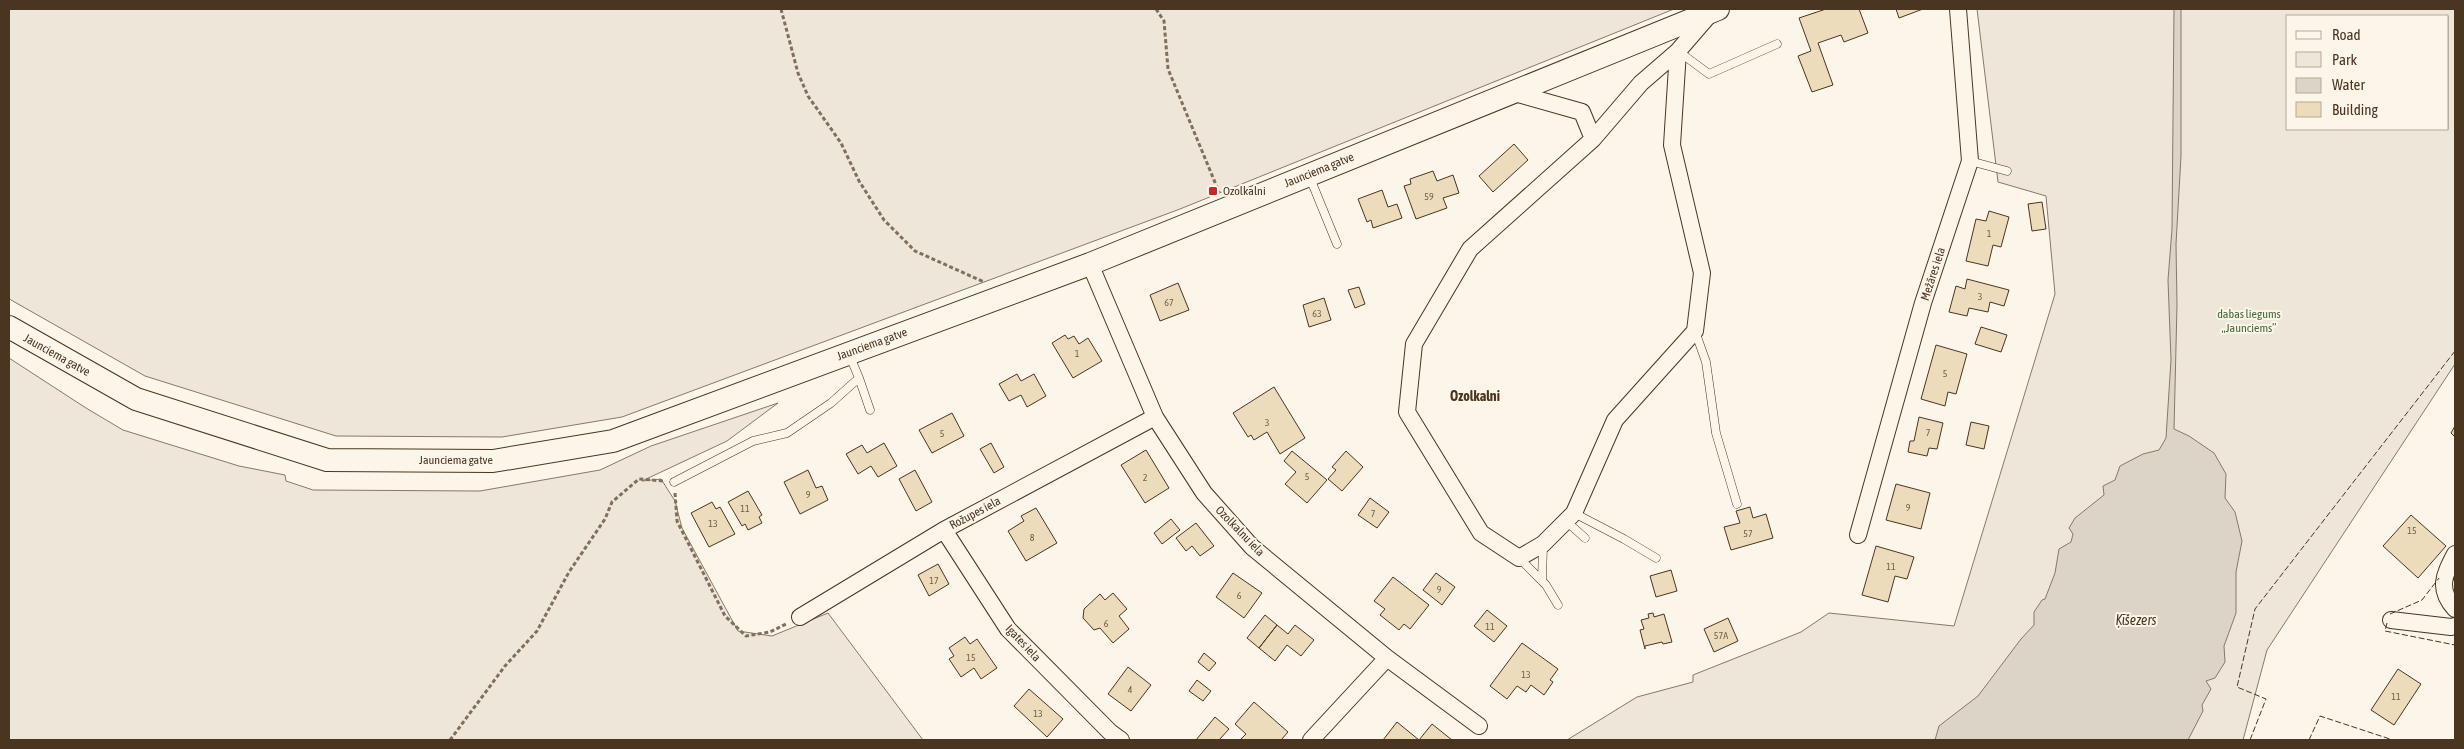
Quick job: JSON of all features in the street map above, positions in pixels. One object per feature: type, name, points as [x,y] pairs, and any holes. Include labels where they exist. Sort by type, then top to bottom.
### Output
[{"type":"main road","name":"Jaunciema gatve","points":[[9,328],[136,399],[326,460],[493,461],[613,441],[848,352],[1090,264],[1715,10]]},
{"type":"street","name":"Mežāres iela","points":[[1858,535],[1923,303],[1970,161],[1958,9]]},
{"type":"street","points":[[1678,51],[1672,145],[1702,272],[1695,332],[1615,420],[1570,517],[1543,544],[1519,558],[1481,533],[1407,412],[1414,344],[1470,249],[1593,139],[1640,83],[1678,51],[1715,10]]},
{"type":"street","points":[[1511,92],[1582,112],[1593,139]]},
{"type":"street","name":"Ozolkalnu iela","points":[[1090,264],[1155,417],[1204,493],[1252,547],[1387,658],[1479,726]]},
{"type":"street","name":"Rožupes iela","points":[[800,617],[944,530],[1155,417]]},
{"type":"street","name":"Igates iela","points":[[944,530],[1008,628],[1110,732],[1121,740]]},
{"type":"street","points":[[2455,554],[2444,576],[2446,599],[2455,609]]},
{"type":"street","points":[[2390,620],[2451,628],[2455,626]]},
{"type":"street","points":[[1311,740],[1387,658]]},
{"type":"lane","points":[[1678,51],[1709,74],[1777,44]]},
{"type":"lane","points":[[1970,161],[2007,171]]},
{"type":"lane","points":[[1309,174],[1337,244]]},
{"type":"lane","points":[[1695,332],[1706,362],[1716,433],[1737,504]]},
{"type":"lane","points":[[848,352],[870,410]]},
{"type":"lane","points":[[674,482],[752,441],[787,433],[831,403],[858,378]]},
{"type":"lane","points":[[1570,517],[1585,538]]},
{"type":"lane","points":[[1570,517],[1624,539],[1656,558]]},
{"type":"lane","points":[[1542,581],[1543,544]]},
{"type":"lane","points":[[1519,558],[1542,581],[1558,605]]},
{"type":"path","points":[[781,9],[798,73],[808,96],[841,143],[859,181],[884,220],[915,251],[986,283]]},
{"type":"path","points":[[1156,9],[1164,21],[1168,69],[1226,208]]},
{"type":"path","points":[[450,740],[505,666],[537,631],[569,572],[605,519],[612,502],[639,479],[674,482],[677,522],[725,616],[746,636],[770,632],[800,617]]},
{"type":"green space","points":[[9,9],[1674,9],[1180,209],[622,417],[502,437],[336,436],[145,376],[11,300],[9,298]]},
{"type":"green space","name":"dabas liegums „Jaunciems”","points":[[1977,9],[2455,9],[2455,364],[2267,650],[2243,740],[1567,740],[1637,697],[1693,682],[1693,675],[1801,632],[1829,613],[1954,626],[2055,294],[2046,196],[1998,182]]},
{"type":"green space","points":[[9,358],[123,430],[239,466],[285,475],[286,481],[313,490],[480,491],[600,470],[651,446],[778,403],[727,441],[642,481],[661,479],[675,501],[682,528],[738,631],[772,636],[828,613],[923,740],[9,740]]},
{"type":"water","name":"Ķīšezers","points":[[2174,9],[2181,9],[2181,156],[2176,244],[2177,305],[2174,429],[2189,436],[2214,453],[2226,474],[2225,498],[2235,512],[2242,541],[2236,572],[2236,613],[2224,646],[2225,662],[2215,678],[2206,681],[2211,689],[2202,705],[2203,711],[2188,740],[1935,740],[1939,726],[1978,696],[2021,639],[2034,625],[2034,612],[2042,600],[2045,599],[2055,573],[2059,549],[2071,542],[2073,534],[2069,528],[2075,518],[2104,495],[2103,486],[2115,480],[2120,466],[2143,454],[2159,450],[2166,438],[2171,360],[2168,280],[2172,229]]},
{"type":"building","points":[[1826,9],[1859,9],[1868,33],[1844,42],[1841,35],[1818,43],[1833,85],[1812,92],[1798,56],[1811,51],[1799,18]]},
{"type":"building","points":[[1896,9],[1923,9],[1899,18]]},
{"type":"building","points":[[1514,144],[1528,160],[1493,192],[1479,176]]},
{"type":"building","points":[[1433,171],[1437,181],[1453,175],[1459,193],[1443,198],[1447,208],[1416,219],[1404,186],[1411,184],[1410,179]]},
{"type":"building","points":[[1382,190],[1388,207],[1397,204],[1402,218],[1373,228],[1371,220],[1367,222],[1358,199]]},
{"type":"building","points":[[2042,202],[2046,229],[2032,231],[2028,204]]},
{"type":"building","points":[[1989,211],[2009,217],[2001,247],[1993,245],[1988,266],[1966,261],[1976,219],[1986,221]]},
{"type":"building","points":[[1967,279],[2009,290],[2004,306],[1990,302],[1988,312],[1969,308],[1967,316],[1949,312],[1956,286],[1965,289]]},
{"type":"building","points":[[1178,283],[1189,310],[1160,321],[1150,295]]},
{"type":"building","points":[[1359,287],[1365,304],[1355,308],[1348,290]]},
{"type":"building","points":[[1324,298],[1331,320],[1309,327],[1303,305]]},
{"type":"building","points":[[1981,327],[2007,335],[2001,352],[1975,344]]},
{"type":"building","points":[[1065,335],[1068,339],[1074,336],[1079,344],[1088,338],[1102,361],[1073,378],[1052,343]]},
{"type":"building","points":[[1936,345],[1967,354],[1956,394],[1948,392],[1945,406],[1921,399]]},
{"type":"building","points":[[1017,374],[1021,381],[1034,374],[1046,396],[1027,407],[1021,395],[1009,401],[999,384]]},
{"type":"building","points":[[1274,387],[1305,438],[1280,454],[1267,432],[1254,440],[1251,435],[1248,437],[1233,413]]},
{"type":"building","points":[[952,413],[964,436],[932,453],[919,430]]},
{"type":"building","points":[[1919,417],[1943,423],[1937,449],[1929,448],[1927,456],[1908,452],[1910,441],[1914,441]]},
{"type":"building","points":[[1971,422],[1989,426],[1984,449],[1966,445]]},
{"type":"building","points":[[2455,426],[2455,437],[2451,433]]},
{"type":"building","points":[[884,443],[897,466],[878,477],[871,466],[858,474],[846,454],[862,445],[867,453]]},
{"type":"building","points":[[991,443],[1004,467],[994,473],[980,449]]},
{"type":"building","points":[[1146,450],[1169,488],[1145,503],[1121,465]]},
{"type":"building","points":[[1292,451],[1327,480],[1307,503],[1285,484],[1296,472],[1284,461]]},
{"type":"building","points":[[1346,451],[1363,467],[1342,491],[1328,479],[1336,470],[1332,467]]},
{"type":"building","points":[[808,470],[816,488],[822,486],[828,500],[800,514],[784,482]]},
{"type":"building","points":[[915,470],[932,502],[916,511],[899,479]]},
{"type":"building","points":[[1896,484],[1930,493],[1921,529],[1886,520]]},
{"type":"building","points":[[748,491],[762,515],[759,517],[762,523],[748,530],[745,524],[742,526],[728,502]]},
{"type":"building","points":[[1370,498],[1389,512],[1377,528],[1358,515]]},
{"type":"building","points":[[712,502],[716,509],[720,507],[735,534],[709,547],[691,513]]},
{"type":"building","points":[[1750,507],[1753,518],[1766,514],[1773,538],[1731,550],[1724,527],[1740,523],[1736,511]]},
{"type":"building","points":[[1036,508],[1057,543],[1026,561],[1008,531],[1024,521],[1021,516]]},
{"type":"building","points":[[2411,515],[2446,546],[2418,578],[2383,546]]},
{"type":"building","points":[[1171,519],[1180,530],[1162,544],[1154,533]]},
{"type":"building","points":[[1196,523],[1214,546],[1200,556],[1192,546],[1186,551],[1176,538]]},
{"type":"building","points":[[1876,546],[1914,557],[1907,579],[1895,576],[1888,602],[1862,595]]},
{"type":"building","points":[[938,564],[949,584],[929,596],[918,575]]},
{"type":"building","points":[[1671,570],[1677,591],[1656,597],[1650,576]]},
{"type":"building","points":[[1233,573],[1262,593],[1244,618],[1216,597]]},
{"type":"building","points":[[1436,573],[1455,587],[1442,605],[1423,590]]},
{"type":"building","points":[[1393,577],[1429,605],[1410,629],[1404,624],[1399,630],[1380,615],[1385,609],[1374,601]]},
{"type":"building","points":[[1113,593],[1127,609],[1119,616],[1129,629],[1113,643],[1100,628],[1094,630],[1083,618],[1084,609],[1100,594],[1105,600]]},
{"type":"building","points":[[1487,610],[1507,626],[1494,642],[1474,626]]},
{"type":"building","points":[[1653,613],[1654,617],[1664,614],[1672,642],[1645,646],[1645,649],[1640,630],[1644,629],[1641,620],[1649,618],[1648,614]]},
{"type":"building","points":[[1265,615],[1277,625],[1259,648],[1247,638]]},
{"type":"building","points":[[1728,618],[1738,641],[1714,652],[1704,629]]},
{"type":"building","points":[[1277,625],[1288,634],[1295,625],[1314,640],[1301,656],[1287,645],[1275,661],[1259,648]]},
{"type":"building","points":[[965,637],[970,644],[977,639],[997,668],[981,679],[974,668],[961,677],[949,659],[954,656],[949,648]]},
{"type":"building","points":[[1522,643],[1558,669],[1550,680],[1553,682],[1544,695],[1531,685],[1526,692],[1517,686],[1507,699],[1490,686]]},
{"type":"building","points":[[1204,653],[1216,663],[1209,671],[1198,662]]},
{"type":"building","points":[[1128,667],[1151,685],[1131,711],[1108,694]]},
{"type":"building","points":[[2398,669],[2421,684],[2394,725],[2371,710]]},
{"type":"building","points":[[1197,680],[1211,691],[1203,701],[1189,691]]},
{"type":"building","points":[[1029,689],[1063,719],[1047,737],[1014,706]]},
{"type":"building","points":[[1254,702],[1288,732],[1281,740],[1240,740],[1246,734],[1235,724]]},
{"type":"building","points":[[1215,717],[1229,729],[1219,740],[1196,740]]},
{"type":"building","points":[[1397,722],[1419,740],[1383,740]]},
{"type":"building","points":[[1432,724],[1452,740],[1419,740]]},
{"type":"fence","points":[[2250,740],[2266,699],[2237,687],[2255,609],[2455,351]]},
{"type":"fence","points":[[2455,575],[2453,580],[2455,581]]},
{"type":"fence","points":[[2390,614],[2422,600],[2439,578]]},
{"type":"fence","points":[[2387,623],[2385,631],[2455,645]]},
{"type":"fence","points":[[2309,740],[2320,716],[2393,740]]},
{"type":"place","name":"Ozolkalni","points":[[1213,191]]},
{"type":"district","name":"Ozolkalni","points":[[1475,396]]}]
